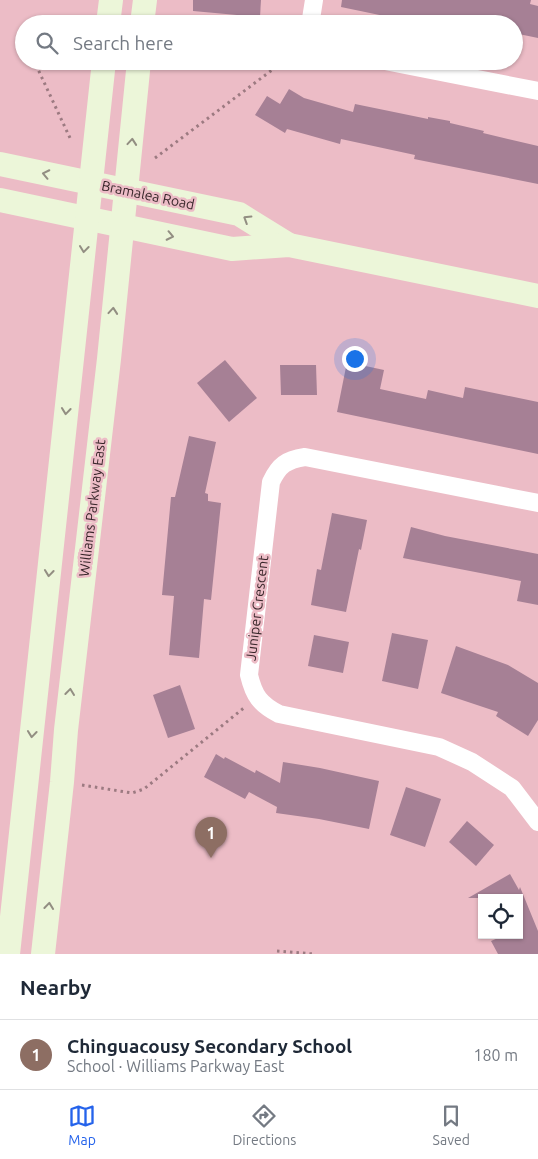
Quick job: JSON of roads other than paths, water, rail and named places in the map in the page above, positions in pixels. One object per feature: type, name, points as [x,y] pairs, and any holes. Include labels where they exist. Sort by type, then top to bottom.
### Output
[{"type":"main road","points":[[109,15],[110,0]]},
{"type":"main road","points":[[143,15],[145,0]]},
{"type":"main road","points":[[8,954],[103,70]]},
{"type":"main road","name":"Williams Parkway East","points":[[43,954],[66,730],[109,360],[138,70]]},
{"type":"main road","name":"Bramalea Road","points":[[0,164],[239,214],[289,245]]},
{"type":"main road","name":"Bramalea Road","points":[[0,200],[232,249],[289,245],[538,296]]},
{"type":"street","points":[[312,15],[314,0]]},
{"type":"street","points":[[431,70],[538,91]]},
{"type":"street","name":"Juniper Crescent","points":[[538,503],[305,457],[292,459],[277,469],[271,482],[249,675],[257,697],[265,706],[279,714],[439,747],[472,762],[512,788],[538,822]]},
{"type":"place","name":"Chinguacousy Secondary School","points":[[211,858]]}]
